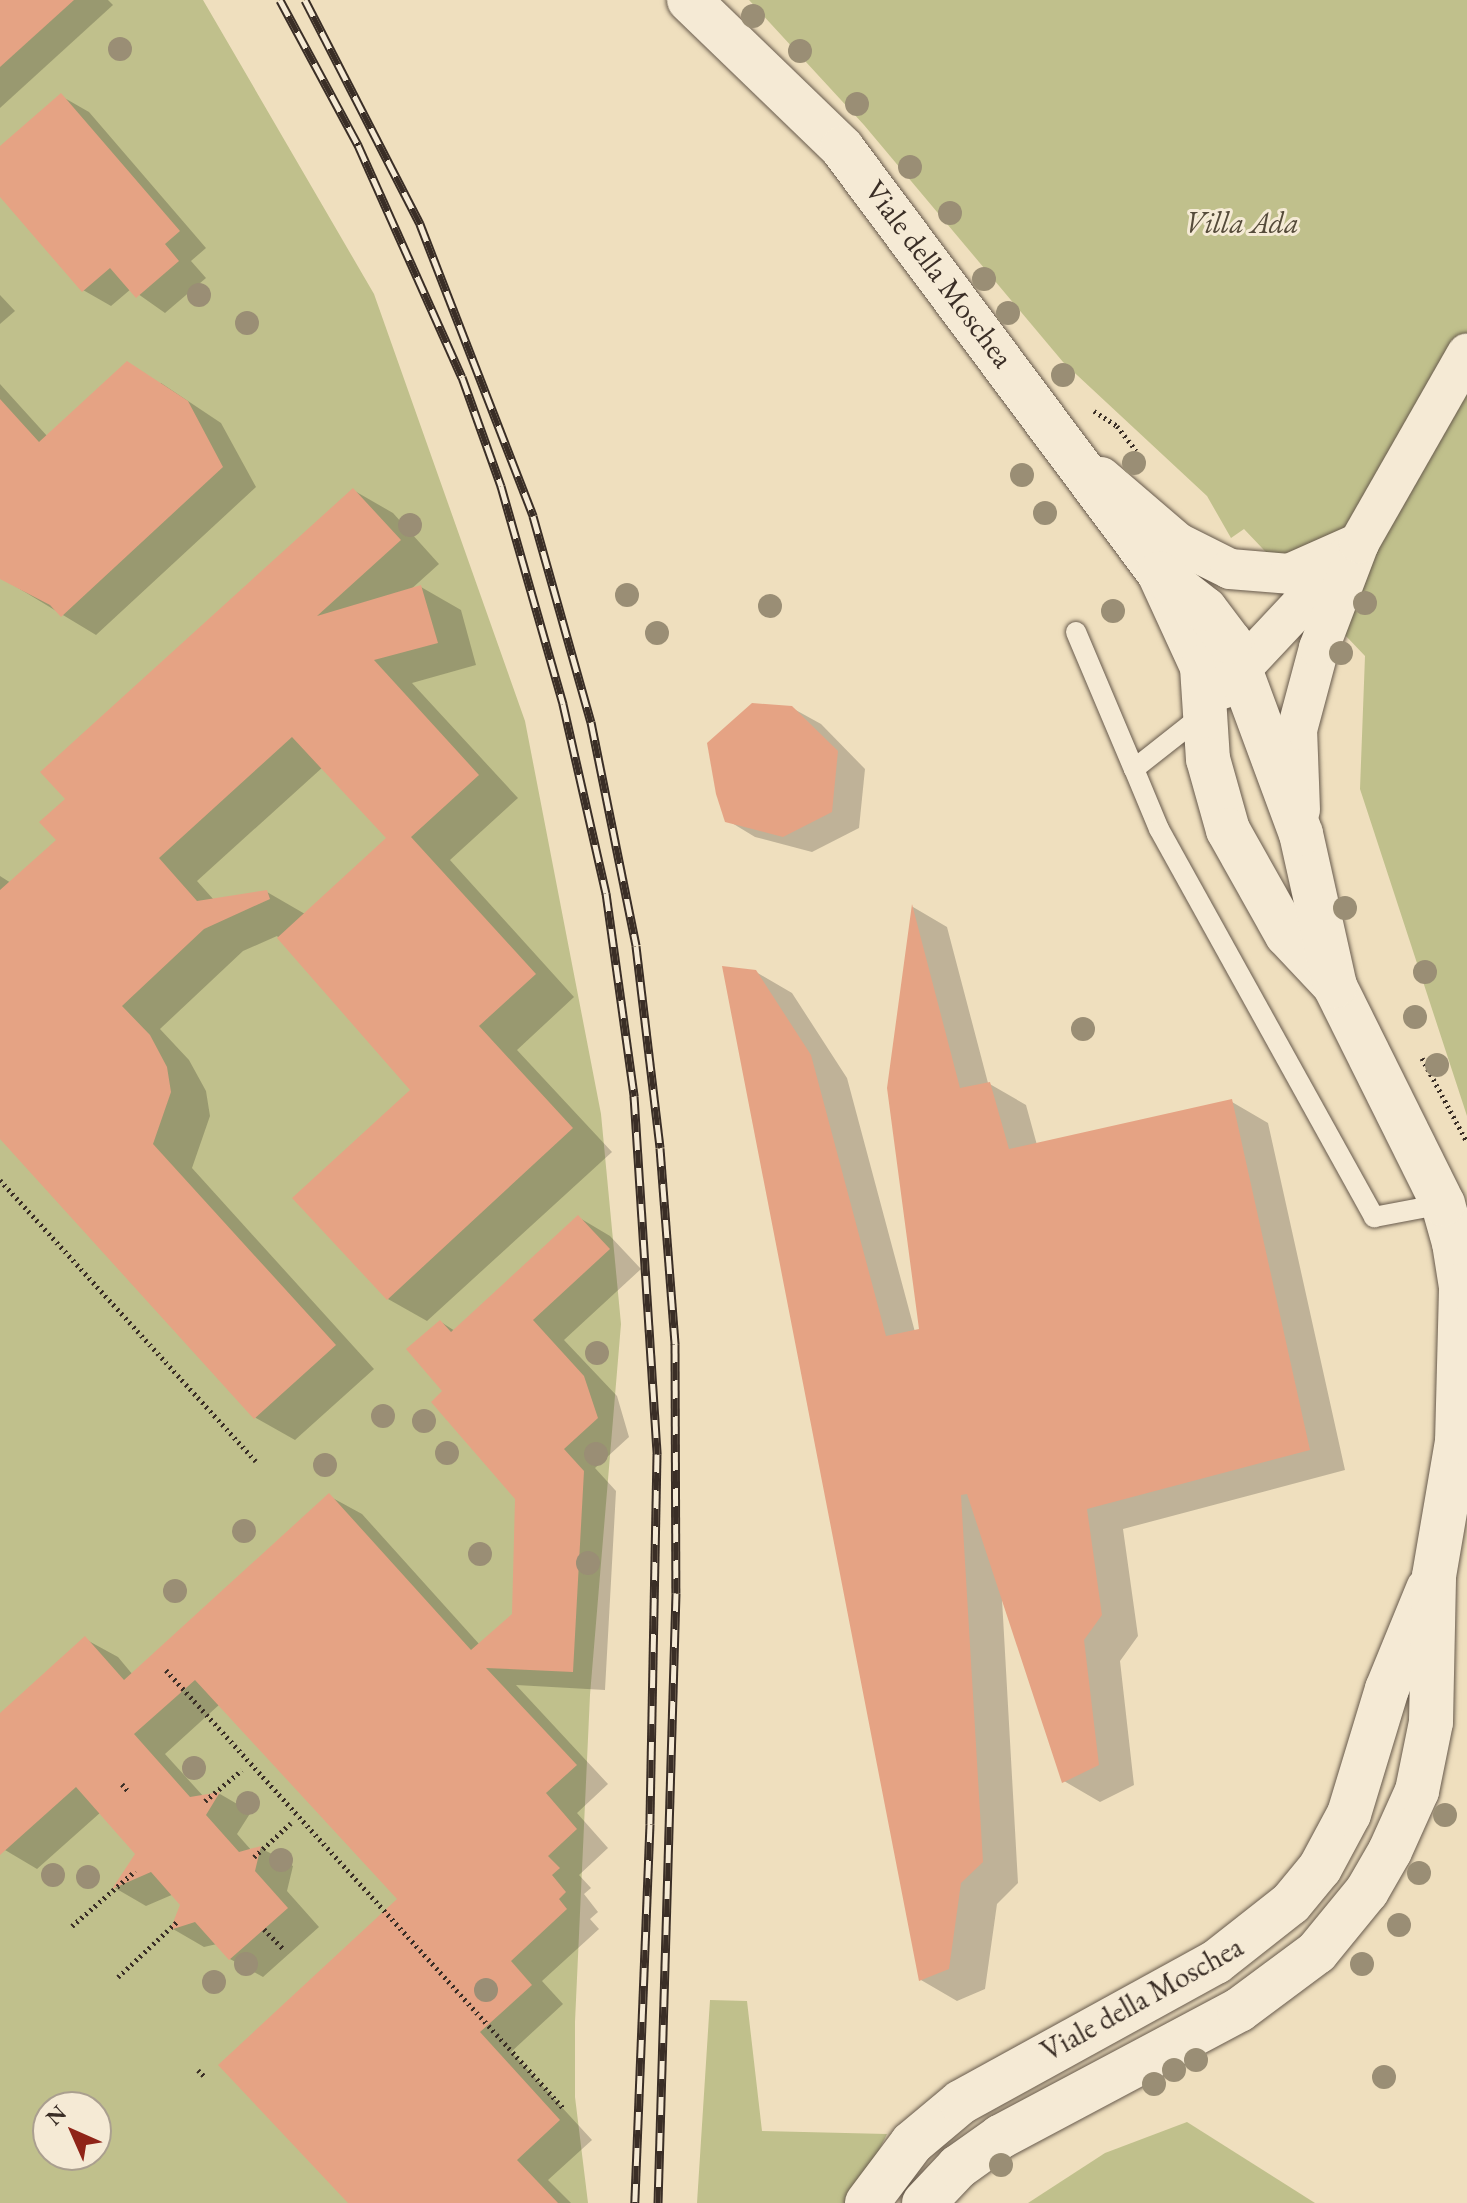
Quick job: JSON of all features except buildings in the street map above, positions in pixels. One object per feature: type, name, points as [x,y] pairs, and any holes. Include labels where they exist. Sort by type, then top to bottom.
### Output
[{"type":"street","name":"Viale della Moschea","points":[[689,0],[842,148],[1073,452],[1159,573],[1196,649],[1207,712],[1208,759],[1228,830],[1287,935],[1335,986]]},
{"type":"street","points":[[1301,834],[1299,718],[1310,674],[1359,543],[1467,354]]},
{"type":"street","points":[[1073,452],[1178,543],[1216,565],[1251,573],[1289,574],[1359,543]]},
{"type":"street","points":[[1207,712],[1240,666],[1359,543]]},
{"type":"street","name":"Viale della Moschea","points":[[924,2203],[958,2167],[1000,2137],[1253,2001],[1317,1952],[1378,1874],[1417,1791],[1431,1722],[1434,1576],[1462,1447],[1461,1287],[1443,1204],[1335,986],[1301,834],[1240,666],[1215,620],[1159,573]]},
{"type":"street","name":"Viale della Moschea","points":[[867,2203],[912,2143],[961,2102],[1216,1962],[1291,1903],[1320,1868],[1349,1814],[1401,1649],[1434,1576]]},
{"type":"lane","points":[[1076,632],[1159,829],[1374,1217],[1443,1204]]},
{"type":"lane","points":[[1134,769],[1207,712]]},
{"type":"path","points":[[1417,1048],[1467,1142]]},
{"type":"path","points":[[0,1180],[256,1461]]},
{"type":"path","points":[[166,1670],[564,2109]]},
{"type":"path","points":[[205,1801],[242,1770]]},
{"type":"path","points":[[122,1784],[128,1791]]},
{"type":"path","points":[[254,1857],[291,1823]]},
{"type":"path","points":[[72,1926],[135,1871]]},
{"type":"path","points":[[118,1977],[179,1920]]},
{"type":"path","points":[[264,1929],[284,1950]]},
{"type":"path","points":[[198,2070],[205,2077]]},
{"type":"green space","points":[[0,0],[203,0],[374,294],[525,721],[601,1114],[621,1324],[590,1695],[575,2022],[575,2097],[588,2203],[0,2203]]},
{"type":"green space","name":"Villa Ada","points":[[749,0],[1467,0],[1467,1116],[1360,789],[1365,656],[1244,529],[1231,538],[1207,496],[1063,362],[864,125]]},
{"type":"green space","points":[[710,2000],[747,2001],[762,2131],[887,2134],[853,2203],[697,2203]]},
{"type":"green space","points":[[1187,2122],[1315,2203],[1028,2203],[1105,2153]]},
{"type":"railway","points":[[280,0],[358,145],[462,377],[501,486],[563,704],[606,893],[634,1096],[657,1454],[650,1824],[635,2203]]},
{"type":"railway","points":[[305,0],[420,224],[533,516],[591,722],[636,946],[660,1148],[675,1344],[676,1593],[658,2203]]}]
